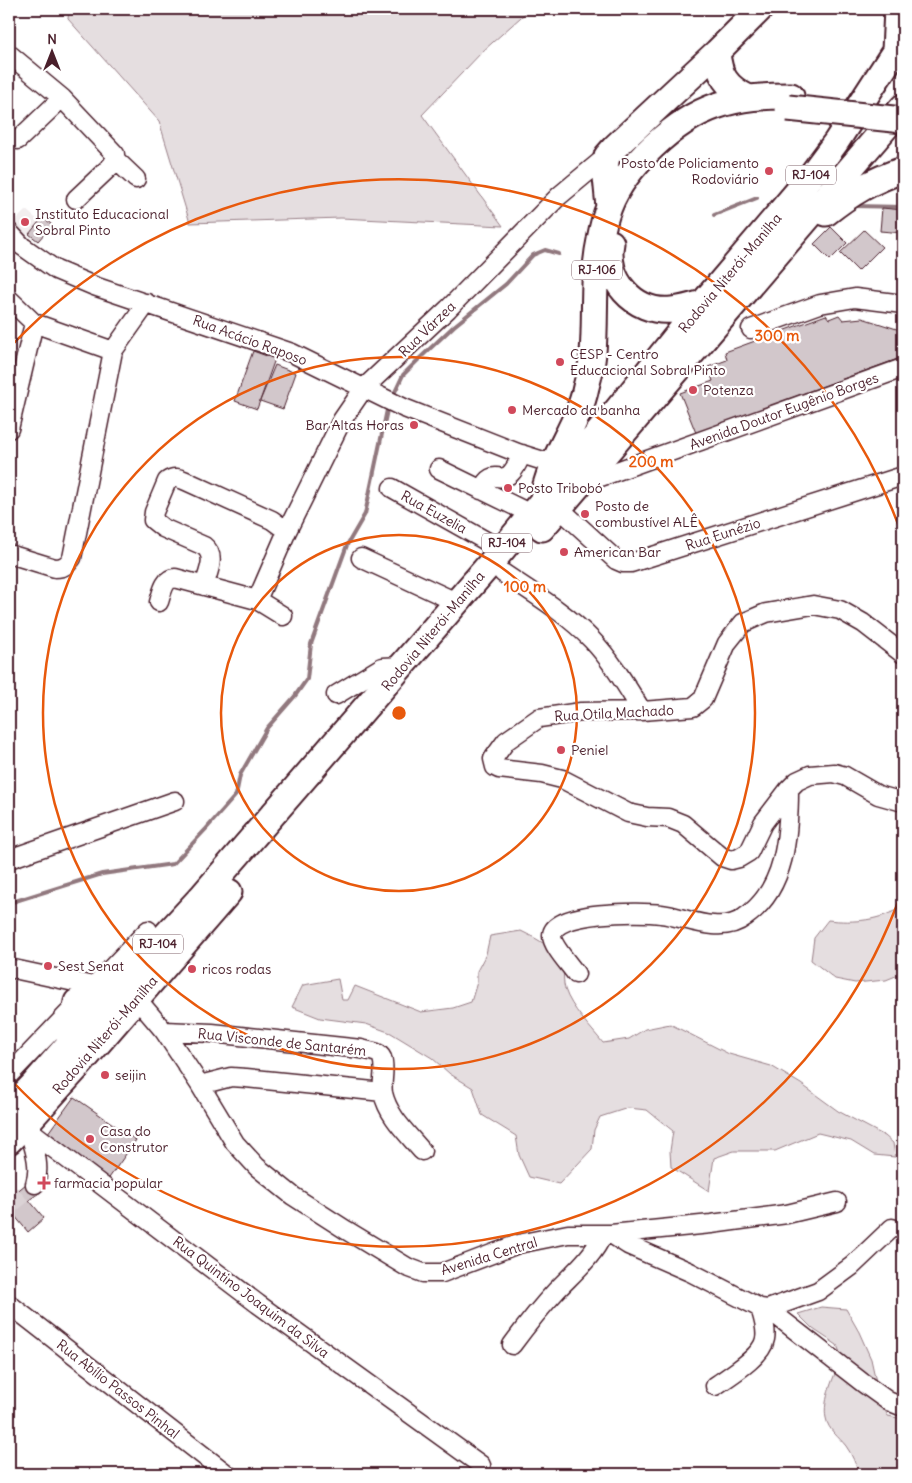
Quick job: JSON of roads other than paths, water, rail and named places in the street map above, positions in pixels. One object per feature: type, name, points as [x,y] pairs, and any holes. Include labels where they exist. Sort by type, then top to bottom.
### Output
[{"type":"highway","points":[[609,207],[605,167],[607,156],[760,9]]},
{"type":"highway","points":[[897,9],[899,43]]},
{"type":"highway","name":"Rodovia Niterói-Manilha","points":[[18,1127],[137,999],[503,562],[703,303],[810,177],[836,142],[899,43]]},
{"type":"highway","points":[[717,52],[722,76],[736,92],[747,97]]},
{"type":"highway","name":"RJ-106","points":[[543,510],[553,464],[572,426],[586,389],[593,354],[596,276],[600,241],[609,207],[631,172],[647,153],[670,132],[693,117],[715,106],[747,97],[903,120]]},
{"type":"highway","name":"RJ-106","points":[[703,303],[671,311],[657,309],[638,303],[622,291],[615,279],[610,264],[610,249],[617,212],[634,180],[654,160],[694,129],[734,112],[789,102],[903,107]]},
{"type":"highway","name":"Rodovia Niterói-Manilha","points":[[543,510],[581,484],[903,107]]},
{"type":"highway","points":[[782,250],[848,195],[871,182],[903,170]]},
{"type":"highway","name":"Rodovia Niterói-Manilha","points":[[18,1127],[33,1085],[69,1043],[139,964],[204,896],[456,602],[503,562]]},
{"type":"highway","points":[[148,930],[204,896]]},
{"type":"highway","points":[[69,1043],[85,994]]},
{"type":"street","points":[[9,54],[62,98],[115,154],[112,165],[76,199]]},
{"type":"street","points":[[18,140],[62,98]]},
{"type":"street","name":"Rua Várzea","points":[[257,600],[286,531],[342,420],[364,388],[448,309],[559,196],[607,156]]},
{"type":"street","points":[[115,159],[136,179]]},
{"type":"street","name":"Rua Acácio Raposo","points":[[9,232],[22,246],[56,270],[94,286],[292,353],[404,408],[522,454],[553,464]]},
{"type":"street","points":[[751,329],[820,304],[856,298],[903,304]]},
{"type":"street","points":[[9,299],[34,323],[113,351]]},
{"type":"street","points":[[9,554],[55,568],[61,568],[68,564],[72,558],[113,351],[147,303]]},
{"type":"street","points":[[9,429],[34,323]]},
{"type":"street","name":"Avenida Doutor Eugênio Borges","points":[[581,484],[903,368]]},
{"type":"street","points":[[480,490],[486,480],[492,476],[503,478],[511,473],[522,454]]},
{"type":"street","name":"Rua Eunézio","points":[[439,470],[480,490],[543,510],[616,560],[631,564],[903,476]]},
{"type":"street","points":[[204,586],[211,564],[212,555],[209,550],[204,546],[162,528],[153,520],[154,512],[168,481],[172,478],[177,477],[264,516],[286,531]]},
{"type":"street","name":"Rua Euzelia","points":[[392,488],[503,562],[592,640],[622,678],[642,712]]},
{"type":"street","points":[[361,558],[456,602]]},
{"type":"street","points":[[159,602],[167,581],[170,578],[175,578],[257,600],[284,616]]},
{"type":"street","name":"Rua Otila Machado","points":[[903,654],[864,623],[840,610],[813,605],[766,613],[744,623],[727,643],[703,699],[693,707],[642,712],[581,712],[540,718],[506,741],[492,758],[493,764],[499,769],[542,774],[562,779],[628,813],[646,817],[668,818],[683,824],[722,858],[731,860],[740,858],[749,852],[763,823],[789,789],[797,781],[810,775],[834,773],[845,776],[878,795],[903,802]]},
{"type":"street","points":[[336,695],[382,668],[403,666]]},
{"type":"street","points":[[576,974],[555,944],[551,934],[554,927],[570,919],[630,913],[660,914],[711,926],[727,925],[745,918],[760,903],[774,884],[783,858],[789,823],[789,789]]},
{"type":"street","points":[[9,859],[175,801]]},
{"type":"street","points":[[9,1075],[148,930]]},
{"type":"street","points":[[9,968],[85,994]]},
{"type":"street","name":"Avenida Central","points":[[137,999],[164,1031],[235,1143],[257,1167],[293,1196],[346,1230],[407,1267],[423,1273],[442,1273],[518,1244],[568,1234],[607,1234],[711,1224],[787,1214],[837,1202]]},
{"type":"street","name":"Rua Visconde de Santarém","points":[[164,1031],[221,1034],[376,1052],[381,1056],[383,1063],[383,1092],[388,1107],[395,1120],[422,1151]]},
{"type":"street","points":[[200,1085],[231,1077],[383,1092]]},
{"type":"street","points":[[18,1127],[36,1157],[38,1176],[36,1184]]},
{"type":"street","name":"Rua Quintino Joaquim da Silva","points":[[18,1127],[480,1465]]},
{"type":"street","points":[[764,1309],[818,1291],[852,1266],[892,1228]]},
{"type":"street","points":[[512,1345],[530,1319],[588,1259],[607,1234],[764,1309],[888,1401],[903,1407]]},
{"type":"street","name":"Rua Abílio Passos Pinhal","points":[[9,1304],[227,1474]]},
{"type":"street","points":[[715,1386],[761,1349],[766,1338],[764,1309]]},
{"type":"waterway","points":[[714,215],[757,198]]},
{"type":"waterway","points":[[855,206],[903,207]]},
{"type":"waterway","points":[[394,394],[403,375],[454,326],[506,284],[533,255],[545,250],[559,254]]},
{"type":"waterway","points":[[9,903],[102,874],[173,864],[236,795],[240,775],[267,728],[307,679],[311,644],[347,545],[365,514],[387,410]]},
{"type":"tunnel","points":[[9,1206],[35,1184]]},
{"type":"place","name":"Posto de Policiamento Rodoviário","points":[[769,171]]},
{"type":"place","name":"Instituto Educacional Sobral Pinto","points":[[25,222]]},
{"type":"place","name":"CESP - Centro Educacional Sobral Pinto","points":[[560,362]]},
{"type":"place","name":"Potenza","points":[[693,390]]},
{"type":"place","name":"Mercado da banha","points":[[512,410]]},
{"type":"place","name":"Bar Altas Horas","points":[[414,425]]},
{"type":"place","name":"Posto Tribobó","points":[[508,488]]},
{"type":"place","name":"Posto de combustível ALÊ","points":[[585,514]]},
{"type":"place","name":"American Bar","points":[[564,552]]},
{"type":"place","name":"Peniel","points":[[561,750]]},
{"type":"place","name":"Sest Senat","points":[[48,966]]},
{"type":"place","name":"ricos rodas","points":[[192,969]]},
{"type":"place","name":"seijin","points":[[105,1075]]},
{"type":"place","name":"Casa do Construtor","points":[[90,1139]]},
{"type":"place","name":"farmacia popular","points":[[44,1183]]}]
